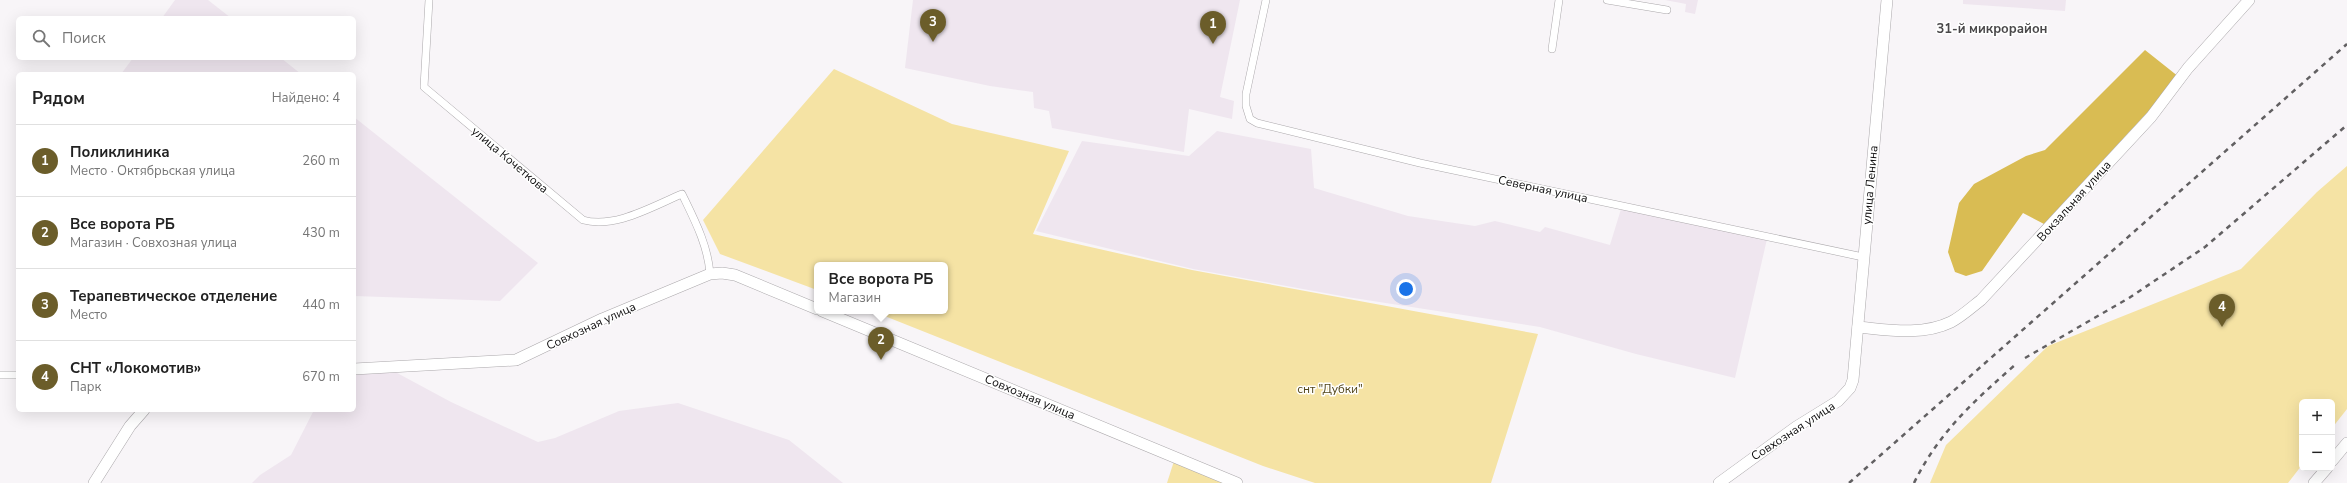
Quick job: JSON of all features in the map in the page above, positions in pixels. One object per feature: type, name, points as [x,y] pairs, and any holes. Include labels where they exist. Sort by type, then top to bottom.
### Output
[{"type":"street","name":"улица Кочеткова","points":[[430,0],[424,87],[577,217],[593,223],[627,217],[682,194],[704,242],[709,259],[710,274]]},
{"type":"street","name":"Северная улица","points":[[1266,0],[1246,94],[1246,106],[1250,119],[1273,128],[1420,163],[1863,257]]},
{"type":"street","points":[[1552,50],[1559,0]]},
{"type":"street","points":[[1607,0],[1667,10]]},
{"type":"street","name":"улица Ленина","points":[[1855,370],[1863,257],[1887,0]]},
{"type":"street","name":"Вокзальная улица","points":[[1858,327],[1912,332],[1933,328],[1952,322],[1981,300],[2151,116],[2188,68],[2249,0]]},
{"type":"street","name":"Совхозная улица","points":[[356,369],[516,360],[602,319],[710,274],[722,273],[735,275],[814,308]]},
{"type":"street","name":"Совхозная улица","points":[[829,314],[1237,483]]},
{"type":"street","name":"Совхозная улица","points":[[1719,483],[1796,426],[1838,401],[1850,388],[1855,370]]},
{"type":"street","points":[[0,375],[16,375]]},
{"type":"street","points":[[94,483],[130,426],[142,412]]},
{"type":"street","points":[[2335,457],[2347,443]]},
{"type":"street","points":[[2314,483],[2324,471]]},
{"type":"shaded area","points":[[175,0],[208,0],[228,16],[163,16]]},
{"type":"shaded area","points":[[913,0],[1240,0],[1220,97],[1234,101],[1232,119],[1189,109],[1184,152],[1052,128],[1049,111],[1034,108],[1033,92],[990,86],[905,68]]},
{"type":"shaded area","points":[[1665,0],[1698,0],[1695,14],[1685,12],[1686,4]]},
{"type":"shaded area","points":[[1963,0],[2066,0],[2065,11],[1963,4]]},
{"type":"shaded area","points":[[2145,50],[2179,77],[2170,88],[2044,224],[2023,213],[1982,271],[1966,276],[1955,272],[1948,252],[1959,203],[1974,184],[2026,156],[2045,150]]},
{"type":"shaded area","points":[[132,60],[284,60],[298,72],[122,72]]},
{"type":"shaded area","points":[[356,119],[538,263],[500,301],[356,296]]},
{"type":"shaded area","points":[[1217,131],[1311,149],[1314,188],[1408,216],[1475,226],[1495,221],[1540,232],[1545,227],[1610,245],[1621,209],[1767,239],[1735,378],[1636,354],[1540,327],[1347,297],[1193,269],[1036,231],[1082,141],[1189,156]]},
{"type":"shaded area","points":[[356,367],[386,367],[451,402],[538,442],[555,438],[619,411],[678,403],[789,440],[843,483],[252,483],[260,475],[291,455],[313,412],[356,412]]},
{"type":"green space","name":"снт \"Дубки\"","points":[[834,69],[952,124],[1069,151],[1033,234],[1192,270],[1538,334],[1491,483],[1315,483],[1263,466],[880,314],[948,314],[948,262],[814,262],[814,289],[720,254],[703,220]]},
{"type":"green space","points":[[2347,166],[2347,409],[2335,424],[2335,399],[2299,399],[2299,469],[2288,483],[1930,483],[1946,445],[2048,346],[2241,269],[2317,192]]},
{"type":"green space","points":[[1174,461],[1227,483],[1167,483]]},
{"type":"railway","points":[[1849,483],[2347,44]]},
{"type":"railway","points":[[2025,358],[2129,298],[2205,247],[2347,125]]},
{"type":"railway","points":[[1914,483],[1924,465],[1946,433],[1972,404],[2016,364]]},
{"type":"place","name":"Терапевтическое отделение","points":[[933,42]]},
{"type":"place","name":"Поликлиника","points":[[1213,44]]},
{"type":"place","name":"СНТ «Локомотив»","points":[[2222,327]]},
{"type":"place","name":"Все ворота РБ","points":[[881,360]]},
{"type":"district","name":"31-й микрорайон","points":[[1992,28]]}]
